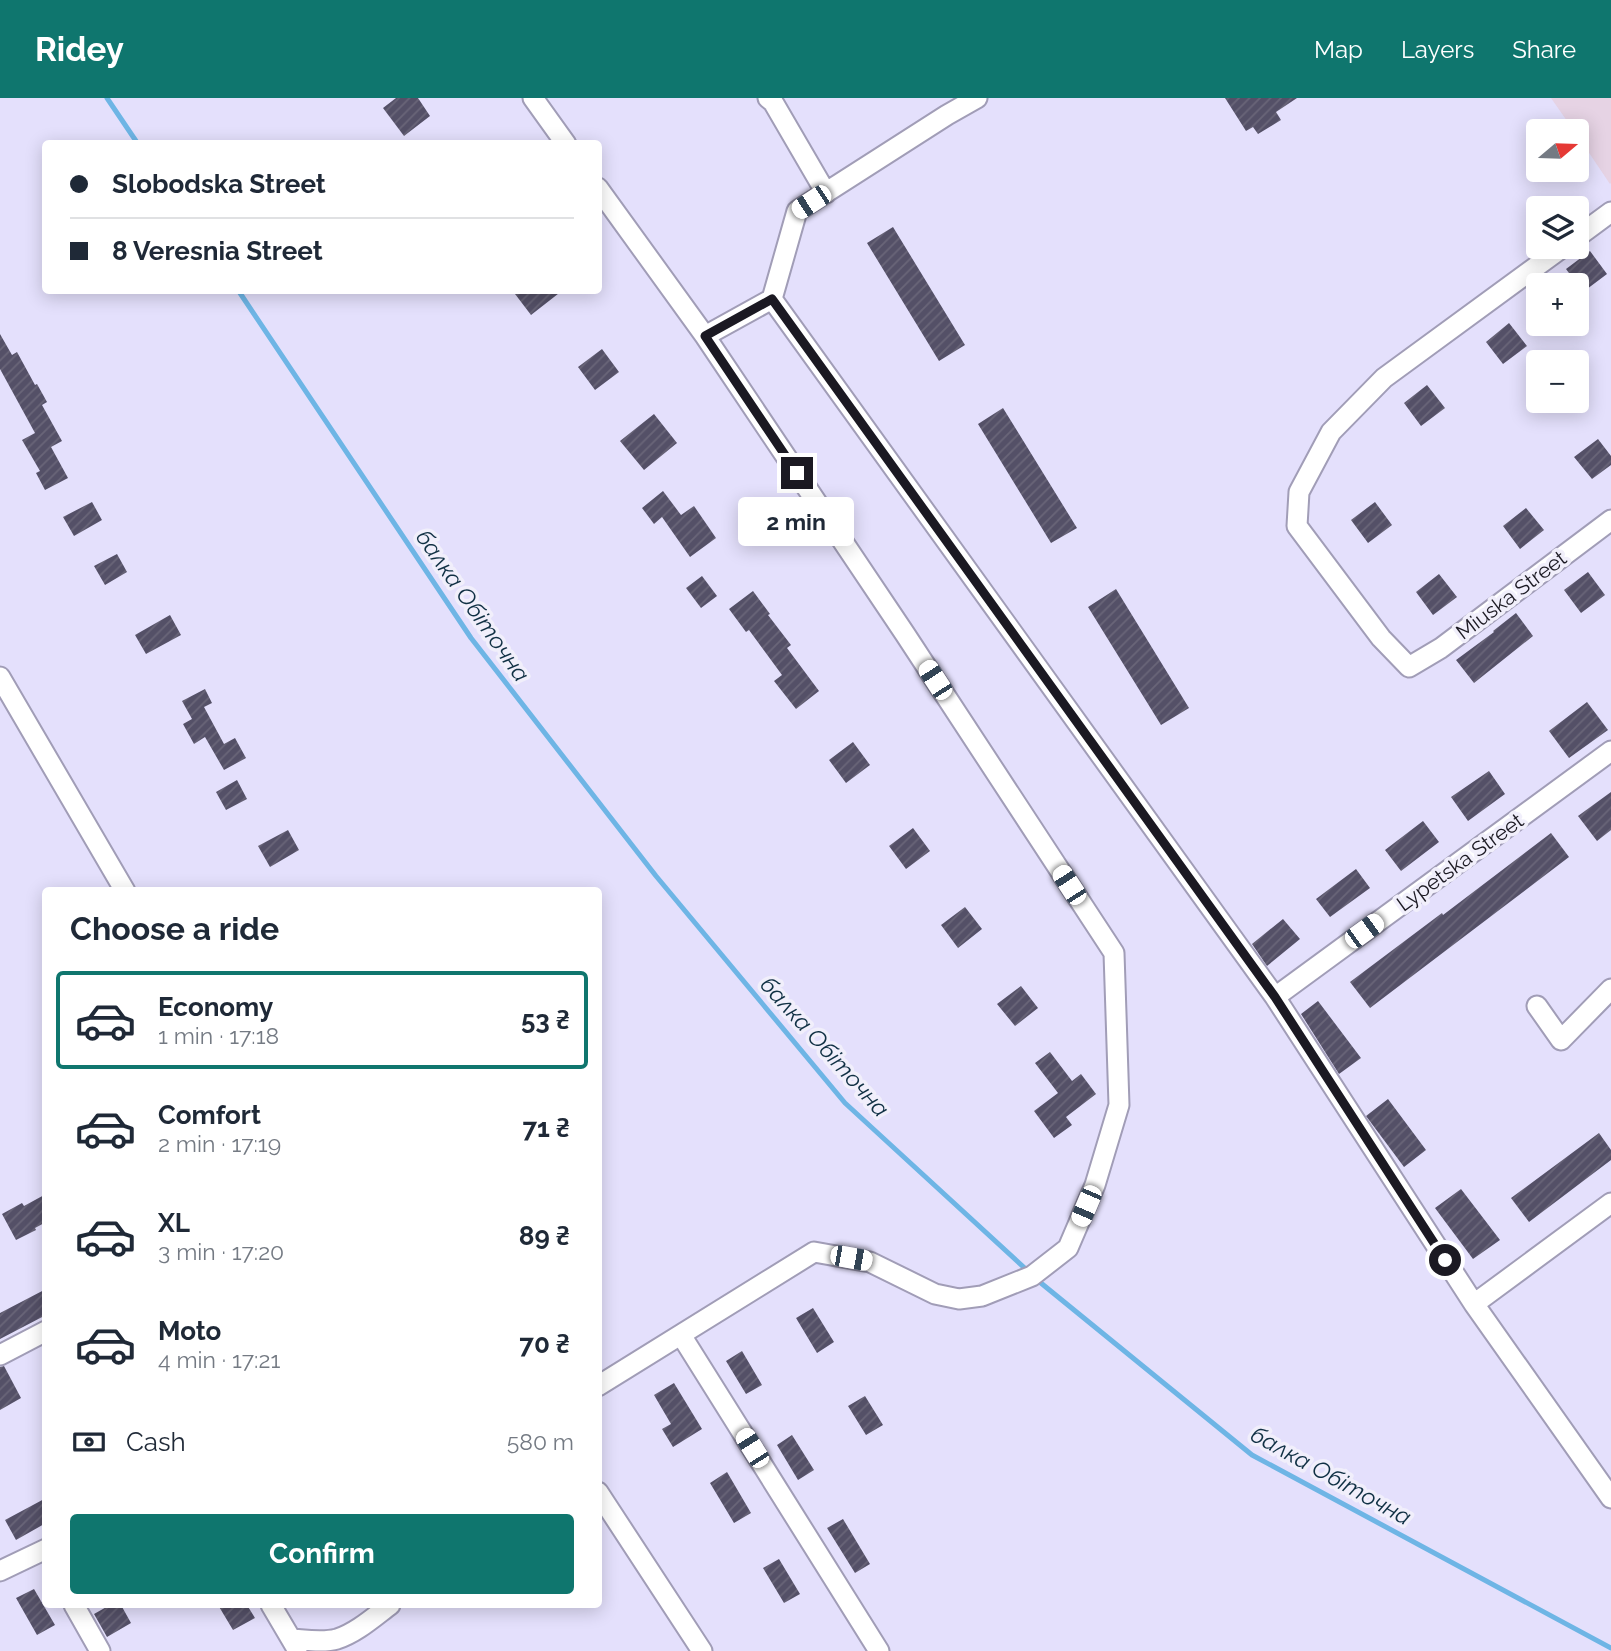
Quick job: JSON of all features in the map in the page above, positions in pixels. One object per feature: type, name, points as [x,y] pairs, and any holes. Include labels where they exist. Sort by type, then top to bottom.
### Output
[{"type":"street","points":[[533,98],[563,140]]},
{"type":"street","points":[[768,98],[773,102],[825,193]]},
{"type":"street","points":[[705,336],[772,299],[797,211],[947,114],[977,98]]},
{"type":"street","points":[[602,194],[705,336],[1114,953],[1119,1105],[1095,1185],[1068,1248],[1032,1276],[982,1296],[959,1299],[936,1294],[870,1262],[814,1252],[602,1384]]},
{"type":"street","points":[[1589,228],[1611,212]]},
{"type":"street","name":"Miuska Street","points":[[1547,259],[1384,378],[1331,432],[1299,492],[1297,526],[1381,638],[1409,667],[1441,648],[1611,520]]},
{"type":"street","points":[[772,299],[1275,997],[1474,1304],[1611,1498]]},
{"type":"street","points":[[0,677],[123,887]]},
{"type":"street","name":"Lypetska Street","points":[[1275,997],[1611,751]]},
{"type":"street","points":[[1537,1006],[1562,1040],[1611,989]]},
{"type":"street","points":[[1474,1304],[1611,1203]]},
{"type":"street","points":[[0,1355],[42,1333]]},
{"type":"street","points":[[681,1335],[879,1651]]},
{"type":"street","points":[[602,1498],[702,1651]]},
{"type":"street","points":[[0,1571],[42,1553]]},
{"type":"street","points":[[76,1608],[100,1651]]},
{"type":"street","points":[[273,1608],[295,1645],[336,1640],[356,1630],[386,1608]]},
{"type":"street","points":[[346,1651],[356,1630]]},
{"type":"shaded area","points":[[1551,98],[1611,98],[1610,184],[1589,153],[1589,119],[1566,119]]},
{"type":"building","points":[[396,98],[418,98],[430,116],[404,136],[383,108]]},
{"type":"building","points":[[1225,98],[1297,98],[1276,112],[1281,120],[1258,134],[1253,127],[1246,131]]},
{"type":"building","points":[[893,227],[965,345],[939,361],[867,243]]},
{"type":"building","points":[[1589,252],[1607,274],[1589,288],[1589,273],[1569,273],[1566,269],[1579,259],[1589,259]]},
{"type":"building","points":[[515,294],[558,294],[531,315]]},
{"type":"building","points":[[1509,323],[1527,346],[1503,364],[1486,342]]},
{"type":"building","points":[[0,334],[12,355],[17,352],[35,385],[37,384],[47,402],[42,405],[62,441],[51,447],[68,478],[45,490],[36,473],[40,471],[22,440],[35,433],[0,369]]},
{"type":"building","points":[[602,349],[619,372],[595,390],[578,367]]},
{"type":"building","points":[[1427,385],[1445,408],[1421,426],[1404,403]]},
{"type":"building","points":[[1003,408],[1077,528],[1051,543],[978,424]]},
{"type":"building","points":[[654,414],[677,443],[644,470],[620,441]]},
{"type":"building","points":[[1598,439],[1611,456],[1611,465],[1592,479],[1574,457]]},
{"type":"building","points":[[663,491],[681,515],[694,506],[716,538],[690,557],[662,517],[654,524],[642,508]]},
{"type":"building","points":[[92,502],[102,520],[74,536],[63,517]]},
{"type":"building","points":[[1375,502],[1392,525],[1368,543],[1351,520]]},
{"type":"building","points":[[1526,508],[1544,530],[1520,549],[1503,526]]},
{"type":"building","points":[[117,554],[127,572],[105,585],[94,566]]},
{"type":"building","points":[[1588,572],[1605,595],[1581,613],[1564,590]]},
{"type":"building","points":[[1439,574],[1457,597],[1433,615],[1416,592]]},
{"type":"building","points":[[702,576],[717,596],[701,608],[686,588]]},
{"type":"building","points":[[1116,589],[1189,708],[1161,725],[1088,607]]},
{"type":"building","points":[[753,591],[791,645],[787,648],[819,691],[796,709],[774,681],[782,675],[749,630],[746,632],[729,609]]},
{"type":"building","points":[[1516,613],[1533,636],[1474,683],[1456,660]]},
{"type":"building","points":[[170,615],[181,635],[146,654],[135,635]]},
{"type":"building","points":[[205,689],[212,703],[204,707],[224,744],[235,738],[246,758],[224,770],[205,737],[194,744],[183,724],[192,719],[182,701]]},
{"type":"building","points":[[1587,702],[1608,730],[1569,758],[1549,731]]},
{"type":"building","points":[[853,742],[870,765],[846,783],[829,760]]},
{"type":"building","points":[[1489,771],[1505,794],[1468,821],[1451,797]]},
{"type":"building","points":[[237,780],[247,799],[226,810],[216,792]]},
{"type":"building","points":[[1611,792],[1611,830],[1597,841],[1578,816]]},
{"type":"building","points":[[1423,821],[1439,842],[1401,871],[1385,850]]},
{"type":"building","points":[[913,828],[930,851],[906,869],[889,846]]},
{"type":"building","points":[[288,830],[299,850],[270,867],[258,846]]},
{"type":"building","points":[[1551,833],[1569,857],[1370,1008],[1350,982]]},
{"type":"building","points":[[1356,869],[1370,888],[1330,917],[1316,899]]},
{"type":"building","points":[[965,907],[982,929],[958,948],[941,925]]},
{"type":"building","points":[[1283,919],[1300,939],[1267,966],[1252,944]]},
{"type":"building","points":[[1021,986],[1038,1008],[1015,1026],[997,1004]]},
{"type":"building","points":[[1318,1001],[1361,1058],[1339,1074],[1301,1014]]},
{"type":"building","points":[[1050,1052],[1072,1081],[1081,1074],[1096,1094],[1066,1117],[1072,1125],[1054,1138],[1034,1111],[1058,1093],[1035,1063]]},
{"type":"building","points":[[1388,1099],[1426,1150],[1404,1167],[1366,1116]]},
{"type":"building","points":[[1599,1133],[1611,1150],[1611,1160],[1529,1222],[1511,1198]]},
{"type":"building","points":[[1461,1189],[1500,1240],[1473,1259],[1435,1208]]},
{"type":"building","points":[[42,1196],[42,1224],[16,1240],[2,1214],[22,1203],[24,1206]]},
{"type":"building","points":[[42,1291],[42,1317],[0,1339],[0,1313]]},
{"type":"building","points":[[813,1308],[834,1342],[817,1353],[796,1318]]},
{"type":"building","points":[[742,1351],[762,1385],[746,1394],[726,1361]]},
{"type":"building","points":[[4,1366],[21,1398],[0,1410],[0,1367]]},
{"type":"building","points":[[674,1383],[702,1429],[673,1447],[662,1429],[671,1424],[654,1395]]},
{"type":"building","points":[[865,1396],[883,1425],[866,1435],[848,1406]]},
{"type":"building","points":[[792,1435],[814,1470],[798,1480],[777,1445]]},
{"type":"building","points":[[727,1472],[751,1513],[734,1523],[710,1483]]},
{"type":"building","points":[[42,1500],[42,1525],[16,1540],[5,1520]]},
{"type":"building","points":[[843,1519],[870,1564],[855,1573],[827,1528]]},
{"type":"building","points":[[779,1559],[800,1594],[784,1603],[763,1568]]},
{"type":"building","points":[[34,1589],[42,1608],[45,1608],[55,1625],[37,1635],[16,1598]]},
{"type":"building","points":[[105,1608],[123,1608],[131,1623],[107,1637],[94,1614]]},
{"type":"building","points":[[220,1608],[249,1608],[255,1618],[233,1630]]},
{"type":"waterway","name":"балка Обіточна","points":[[107,98],[135,140]]},
{"type":"waterway","name":"балка Обіточна","points":[[241,294],[471,638],[656,876],[845,1103],[1029,1272]]},
{"type":"waterway","name":"балка Обіточна","points":[[1036,1279],[1252,1455],[1611,1648]]},
{"type":"route","points":[[797,473],[705,336],[772,299],[1275,997],[1445,1260]]}]
